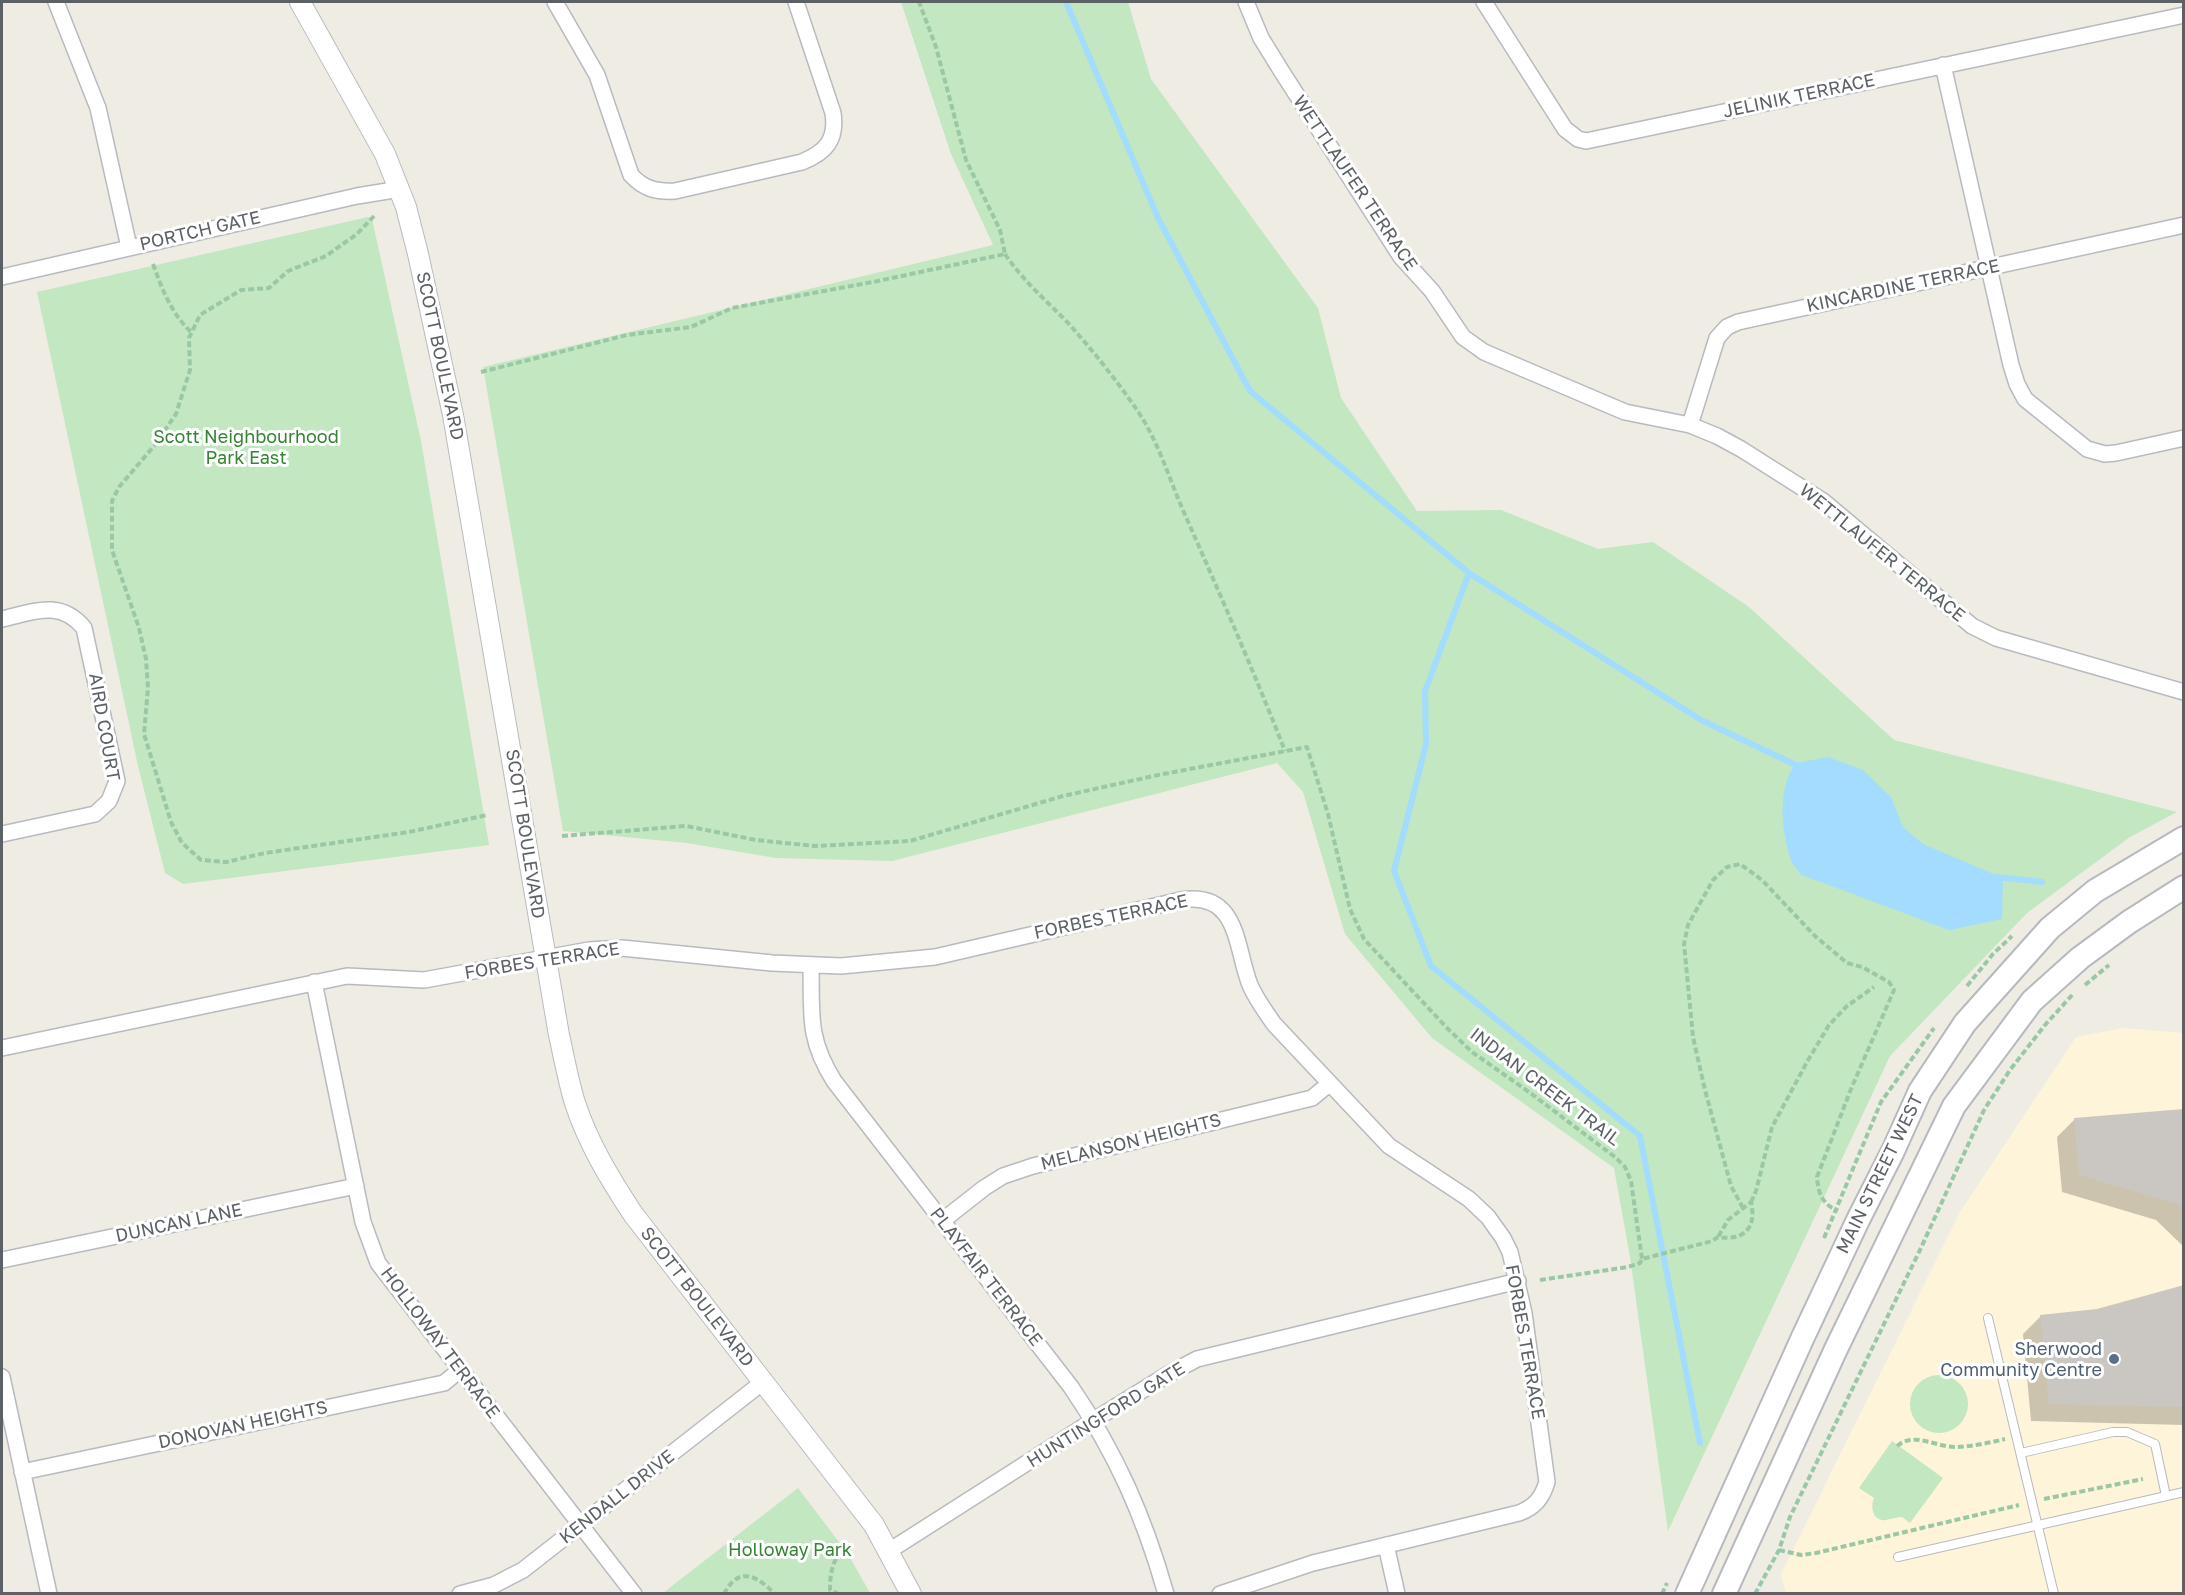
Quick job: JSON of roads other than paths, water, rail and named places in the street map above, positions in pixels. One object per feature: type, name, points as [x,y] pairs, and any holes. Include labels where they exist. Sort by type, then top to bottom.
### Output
[{"type":"main road","name":"MAIN STREET WEST","points":[[1687,1593],[1858,1220],[1920,1091],[1965,1023],[2050,928],[2095,891],[2184,838]]},
{"type":"main road","name":"MAIN STREET WEST","points":[[1724,1593],[1865,1288],[1954,1106],[2032,1001],[2080,958],[2129,922],[2184,887]]},
{"type":"street","points":[[56,2],[98,108],[129,247]]},
{"type":"street","name":"SCOTT BOULEVARD","points":[[300,2],[374,134],[400,189],[418,254],[453,415],[546,958],[570,1083],[582,1122],[603,1168],[633,1214],[874,1526],[911,1593]]},
{"type":"street","points":[[555,2],[597,75],[631,175],[639,184],[661,192],[675,191],[802,162],[821,153],[828,146],[834,131],[833,113],[796,2]]},
{"type":"street","name":"WETTLAUFER TERRACE","points":[[1246,2],[1261,38],[1395,247],[1416,275],[1432,291],[1463,337],[1484,352],[1625,412],[1690,425],[1741,449],[1823,501],[1972,626],[1996,638],[2184,692]]},
{"type":"street","name":"JELINIK TERRACE","points":[[1484,2],[1565,129],[1578,139],[1586,141],[2184,15]]},
{"type":"street","points":[[1943,65],[2017,384],[2025,399],[2087,449],[2104,454],[2184,438]]},
{"type":"street","name":"PORTCH GATE","points":[[2,277],[357,196],[400,189]]},
{"type":"street","name":"KINCARDINE TERRACE","points":[[1690,425],[1718,338],[1727,327],[1738,322],[2184,225]]},
{"type":"street","name":"AIRD COURT","points":[[2,619],[52,609],[69,614],[84,628],[117,781],[109,801],[95,814],[2,834]]},
{"type":"street","name":"FORBES TERRACE","points":[[2,1048],[347,976],[424,980],[589,950],[635,948],[811,966],[841,966],[934,957],[1181,900],[1203,899],[1219,906],[1230,920],[1248,978],[1259,1003],[1274,1024],[1389,1146],[1469,1199],[1488,1217],[1503,1238],[1510,1252],[1524,1313],[1546,1471],[1546,1482],[1541,1497],[1529,1510],[1313,1563],[1220,1593]]},
{"type":"street","name":"PLAYFAIR TERRACE","points":[[811,966],[812,1032],[825,1066],[1094,1420],[1134,1497],[1166,1593]]},
{"type":"street","name":"HOLLOWAY TERRACE","points":[[314,982],[367,1236],[378,1263],[634,1593]]},
{"type":"street","name":"MELANSON HEIGHTS","points":[[942,1221],[1003,1176],[1033,1166],[1312,1098],[1329,1084]]},
{"type":"street","name":"DUNCAN LANE","points":[[2,1260],[356,1186]]},
{"type":"street","name":"HUNTINGFORD GATE","points":[[889,1551],[1094,1420],[1197,1359],[1518,1281]]},
{"type":"street","name":"DONOVAN HEIGHTS","points":[[22,1472],[444,1383],[460,1370]]},
{"type":"street","points":[[2,1377],[49,1593]]},
{"type":"street","name":"KENDALL DRIVE","points":[[460,1593],[481,1589],[506,1580],[523,1570],[763,1382]]},
{"type":"street","points":[[1386,1545],[1397,1593]]},
{"type":"lane","points":[[1988,1318],[2055,1593]]},
{"type":"lane","points":[[2021,1453],[2113,1432],[2127,1432],[2155,1443],[2166,1496]]},
{"type":"lane","points":[[1898,1557],[2184,1492]]},
{"type":"water","points":[[1828,757],[1863,770],[1891,797],[1903,827],[1923,844],[2003,878],[2002,919],[1949,930],[1802,875],[1791,860],[1788,849],[1783,823],[1783,797],[1790,773],[1796,763]]},
{"type":"waterway","points":[[1066,2],[1158,218],[1250,391],[1469,573],[1701,720],[1800,767]]},
{"type":"waterway","points":[[1469,573],[1425,691],[1426,744],[1394,871],[1431,966],[1640,1136],[1700,1443]]},
{"type":"waterway","points":[[1998,877],[2042,882]]},
{"type":"place","name":"Sherwood Community Centre","points":[[2114,1359]]},
{"type":"park label","name":"Scott Neighbourhood Park East","points":[[246,447]]},
{"type":"park label","name":"Holloway Park","points":[[790,1550]]}]
